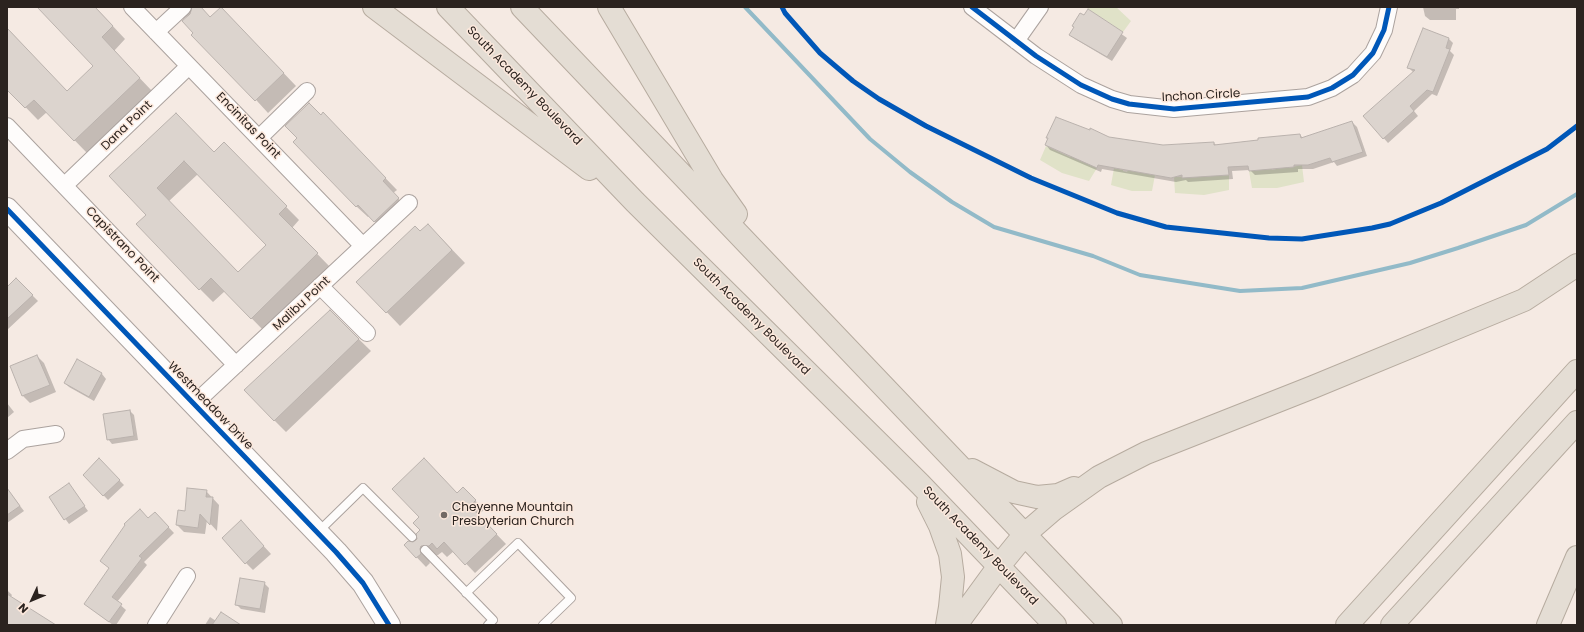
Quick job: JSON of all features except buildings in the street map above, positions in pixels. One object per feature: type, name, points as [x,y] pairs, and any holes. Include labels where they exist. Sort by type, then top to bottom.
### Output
[{"type":"highway","points":[[374,7],[635,202]]},
{"type":"highway","name":"South Academy Boulevard","points":[[448,7],[635,202],[920,484],[1055,625]]},
{"type":"highway","points":[[522,7],[1111,625]]},
{"type":"highway","points":[[609,7],[712,180],[792,289]]},
{"type":"highway","points":[[953,459],[1014,492],[1037,497],[1058,495],[1099,477],[1146,453],[1313,387],[1524,300],[1577,265]]},
{"type":"highway","points":[[1346,625],[1577,371]]},
{"type":"highway","points":[[1392,625],[1577,422]]},
{"type":"highway","points":[[956,625],[999,566],[1025,534],[1054,509],[1099,477]]},
{"type":"highway","points":[[920,484],[940,526],[950,554],[953,577],[950,607],[946,625]]},
{"type":"highway","points":[[1548,625],[1577,557]]},
{"type":"street","name":"Encinitas Point","points":[[132,7],[363,246]]},
{"type":"street","points":[[156,32],[183,7]]},
{"type":"street","name":"Inchon Circle","points":[[972,7],[1016,41],[1081,85],[1112,99],[1129,104],[1174,110],[1308,97],[1332,88],[1343,82],[1361,67],[1373,53],[1384,30],[1389,7]]},
{"type":"street","points":[[1016,41],[1040,7]]},
{"type":"street","name":"Dana Point","points":[[65,186],[189,66]]},
{"type":"street","points":[[259,138],[307,91]]},
{"type":"street","name":"Capistrano Point","points":[[7,126],[236,365]]},
{"type":"street","name":"Malibu Point","points":[[194,404],[409,203]]},
{"type":"street","name":"Westmeadow Drive","points":[[10,219],[194,404],[317,532],[363,583],[389,625]]},
{"type":"street","points":[[320,286],[367,333]]},
{"type":"street","points":[[7,451],[23,439],[56,434]]},
{"type":"street","points":[[156,625],[187,576]]},
{"type":"lane","points":[[317,532],[363,488],[412,537]]},
{"type":"lane","points":[[466,593],[518,543],[571,598],[543,625]]},
{"type":"lane","points":[[425,550],[493,623]]},
{"type":"green space","points":[[1089,7],[1116,7],[1131,21],[1123,32],[1088,9]]},
{"type":"green space","points":[[1046,146],[1070,157],[1072,153],[1097,168],[1089,181],[1062,173],[1040,160]]},
{"type":"green space","points":[[1287,165],[1288,168],[1302,165],[1304,182],[1277,188],[1252,188],[1249,171],[1271,168],[1272,170],[1276,169],[1276,166]]},
{"type":"green space","points":[[1114,168],[1127,172],[1128,170],[1155,175],[1152,191],[1132,191],[1111,185]]},
{"type":"green space","points":[[1229,175],[1229,190],[1204,195],[1175,193],[1174,177]]},
{"type":"waterway","points":[[745,7],[870,139],[910,172],[952,202],[994,227],[1093,256],[1140,275],[1240,291],[1302,288],[1410,263],[1526,225],[1577,194]]},
{"type":"cycle path","points":[[782,7],[785,13],[820,53],[853,81],[879,99],[926,126],[1031,178],[1117,213],[1166,227],[1269,238],[1302,239],[1390,224],[1441,203],[1547,149],[1577,126]]},
{"type":"cycle path","points":[[972,7],[1036,56],[1081,85],[1112,99],[1129,104],[1174,109],[1308,97],[1332,88],[1353,75],[1373,53],[1384,30],[1389,7]]},
{"type":"cycle path","points":[[7,209],[336,552],[363,583],[389,625]]},
{"type":"place","name":"Cheyenne Mountain Presbyterian Church","points":[[444,515]]}]
